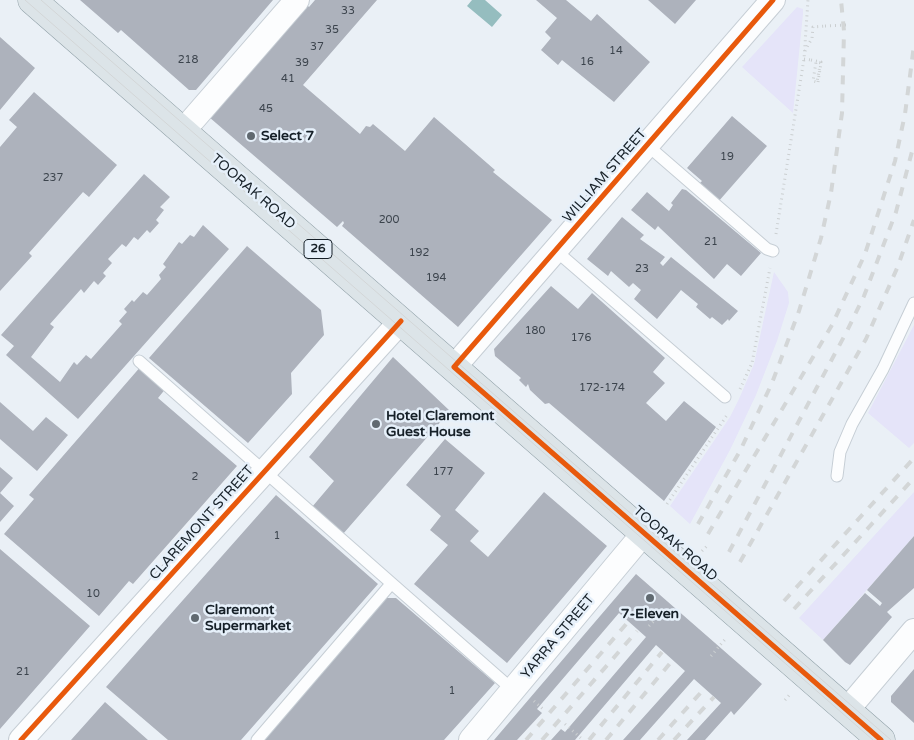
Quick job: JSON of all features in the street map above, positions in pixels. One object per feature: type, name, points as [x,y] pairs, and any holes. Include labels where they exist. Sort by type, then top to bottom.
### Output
[{"type":"main road","name":"TOORAK ROAD","points":[[32,0],[881,740]]},
{"type":"street","points":[[183,130],[297,0]]},
{"type":"street","name":"WILLIAM STREET","points":[[454,367],[773,0]]},
{"type":"street","name":"CLAREMONT STREET","points":[[21,740],[401,321]]},
{"type":"street","name":"YARRA STREET","points":[[471,740],[522,694],[644,533]]},
{"type":"street","points":[[847,710],[914,631]]},
{"type":"lane","points":[[647,145],[767,249],[773,251]]},
{"type":"lane","points":[[555,250],[725,397]]},
{"type":"lane","points":[[837,476],[840,452],[852,424],[883,369],[914,303]]},
{"type":"lane","points":[[139,361],[391,584],[522,694]]},
{"type":"lane","points":[[257,740],[391,584]]},
{"type":"path","points":[[805,51],[812,38],[813,27],[846,25]]},
{"type":"path","points":[[804,59],[821,62],[820,65],[817,82],[813,81],[816,62],[821,63],[818,82]]},
{"type":"path","points":[[667,504],[671,497]]},
{"type":"path","points":[[704,550],[707,546]]},
{"type":"path","points":[[650,626],[657,618]]},
{"type":"path","points":[[711,656],[722,644]]},
{"type":"path","points":[[522,694],[544,710]]},
{"type":"path","points":[[565,724],[583,740]]},
{"type":"shaded area","points":[[472,0],[485,0],[502,15],[492,27],[467,6]]},
{"type":"shaded area","points":[[797,7],[803,9],[803,14],[793,113],[742,67]]},
{"type":"shaded area","points":[[774,272],[788,292],[789,303],[777,341],[756,395],[730,450],[690,524],[670,506],[730,417],[739,399],[754,364]]},
{"type":"shaded area","points":[[914,325],[914,443],[909,448],[868,413]]},
{"type":"shaded area","points":[[914,492],[914,536],[823,640],[799,618]]},
{"type":"building","points":[[80,0],[273,0],[196,90],[189,90],[121,30],[118,33]]},
{"type":"building","points":[[315,0],[377,0],[303,85],[360,134],[366,126],[370,127],[373,124],[405,151],[434,117],[495,170],[493,172],[552,220],[458,327],[342,226],[343,221],[337,227],[209,117],[307,5],[309,7]]},
{"type":"building","points":[[536,0],[566,0],[591,21],[597,14],[650,62],[614,102],[562,60],[558,65],[541,50],[551,38],[545,32],[557,18]]},
{"type":"building","points":[[648,0],[696,0],[675,24]]},
{"type":"building","points":[[0,37],[35,68],[0,110]]},
{"type":"building","points":[[34,92],[117,165],[89,197],[83,192],[29,253],[32,256],[0,291],[0,147],[17,127],[9,120]]},
{"type":"building","points":[[732,116],[767,146],[718,202],[698,185],[702,181],[687,168]]},
{"type":"building","points":[[144,174],[170,197],[160,207],[164,210],[156,220],[159,223],[150,233],[147,230],[138,240],[134,237],[126,247],[122,244],[108,259],[112,263],[103,273],[106,276],[98,285],[94,281],[84,293],[81,289],[50,324],[54,327],[31,357],[60,382],[74,362],[77,365],[86,355],[91,359],[122,324],[119,321],[127,312],[124,309],[143,292],[147,295],[161,279],[159,275],[166,267],[163,264],[179,242],[182,244],[190,235],[194,237],[203,225],[229,249],[78,419],[6,355],[14,346],[1,335]]},
{"type":"building","points":[[682,189],[686,190],[761,253],[741,276],[727,264],[714,279],[658,226],[655,230],[631,210],[647,192],[669,211],[673,205],[671,203]]},
{"type":"building","points":[[622,217],[644,235],[640,239],[665,257],[660,263],[663,266],[671,257],[738,311],[729,321],[728,319],[722,325],[712,317],[710,319],[696,307],[698,304],[681,290],[657,319],[634,299],[641,290],[633,283],[629,287],[611,271],[608,276],[587,259]]},
{"type":"building","points":[[247,246],[321,310],[324,335],[291,373],[292,394],[248,443],[149,358]]},
{"type":"building","points":[[551,286],[578,309],[592,293],[665,358],[653,372],[665,383],[646,403],[666,421],[684,401],[716,427],[664,501],[549,403],[545,404],[530,390],[528,384],[526,387],[519,380],[521,378],[495,356],[494,349]]},
{"type":"building","points":[[393,357],[450,411],[343,534],[312,507],[334,481],[309,457]]},
{"type":"building","points":[[142,365],[167,387],[158,398],[237,466],[133,584],[129,581],[99,616],[4,534],[34,499],[29,495]]},
{"type":"building","points":[[0,402],[33,431],[46,417],[68,435],[37,471],[0,439]]},
{"type":"building","points":[[445,439],[485,473],[455,510],[479,531],[470,541],[488,557],[544,492],[607,546],[507,663],[414,584],[448,545],[430,530],[441,516],[406,485]]},
{"type":"building","points":[[0,467],[13,478],[0,493]]},
{"type":"building","points":[[0,493],[14,506],[0,522]]},
{"type":"building","points":[[276,495],[378,584],[241,740],[168,740],[106,687]]},
{"type":"building","points":[[914,536],[914,588],[887,612],[892,617],[850,665],[823,640],[865,593],[880,606],[882,603],[867,590]]},
{"type":"building","points":[[0,549],[90,626],[0,729]]},
{"type":"building","points":[[636,574],[762,684],[734,715],[731,711],[705,740],[687,740],[721,703],[694,679],[640,740],[623,740],[685,671],[656,645],[575,740],[551,740],[561,729],[565,732],[646,637],[619,613],[537,709],[542,713],[517,740],[494,740]]},
{"type":"building","points":[[386,598],[396,598],[495,683],[444,740],[264,740]]},
{"type":"building","points":[[914,669],[914,723],[891,702],[891,696]]},
{"type":"building","points":[[105,702],[148,740],[71,740]]},
{"type":"tram line","points":[[25,0],[873,740]]},
{"type":"tram line","points":[[41,0],[891,740]]},
{"type":"railway","points":[[698,524],[740,451],[772,383],[799,311],[821,238],[831,193],[842,113],[844,31],[841,0]]},
{"type":"railway","points":[[708,534],[832,325],[865,254],[895,161],[905,114],[914,45]]},
{"type":"railway","points":[[729,552],[864,296],[896,212],[914,144]]},
{"type":"railway","points":[[740,562],[866,339],[898,266],[914,220]]},
{"type":"railway","points":[[784,601],[914,458]]},
{"type":"railway","points":[[794,609],[914,478]]},
{"type":"railway","points":[[526,740],[628,622]]},
{"type":"railway","points":[[542,740],[637,631]]},
{"type":"railway","points":[[589,740],[662,652]]},
{"type":"railway","points":[[606,740],[672,661]]},
{"type":"railway","points":[[658,740],[704,689]]},
{"type":"railway","points":[[674,740],[714,697]]},
{"type":"cycle path","points":[[773,0],[454,367],[881,740]]},
{"type":"cycle path","points":[[21,740],[401,321]]},
{"type":"place","name":"Select 7","points":[[251,136]]},
{"type":"place","name":"Hotel Claremont Guest House","points":[[376,424]]},
{"type":"place","name":"7-Eleven","points":[[650,598]]},
{"type":"place","name":"Claremont Supermarket","points":[[195,618]]}]
